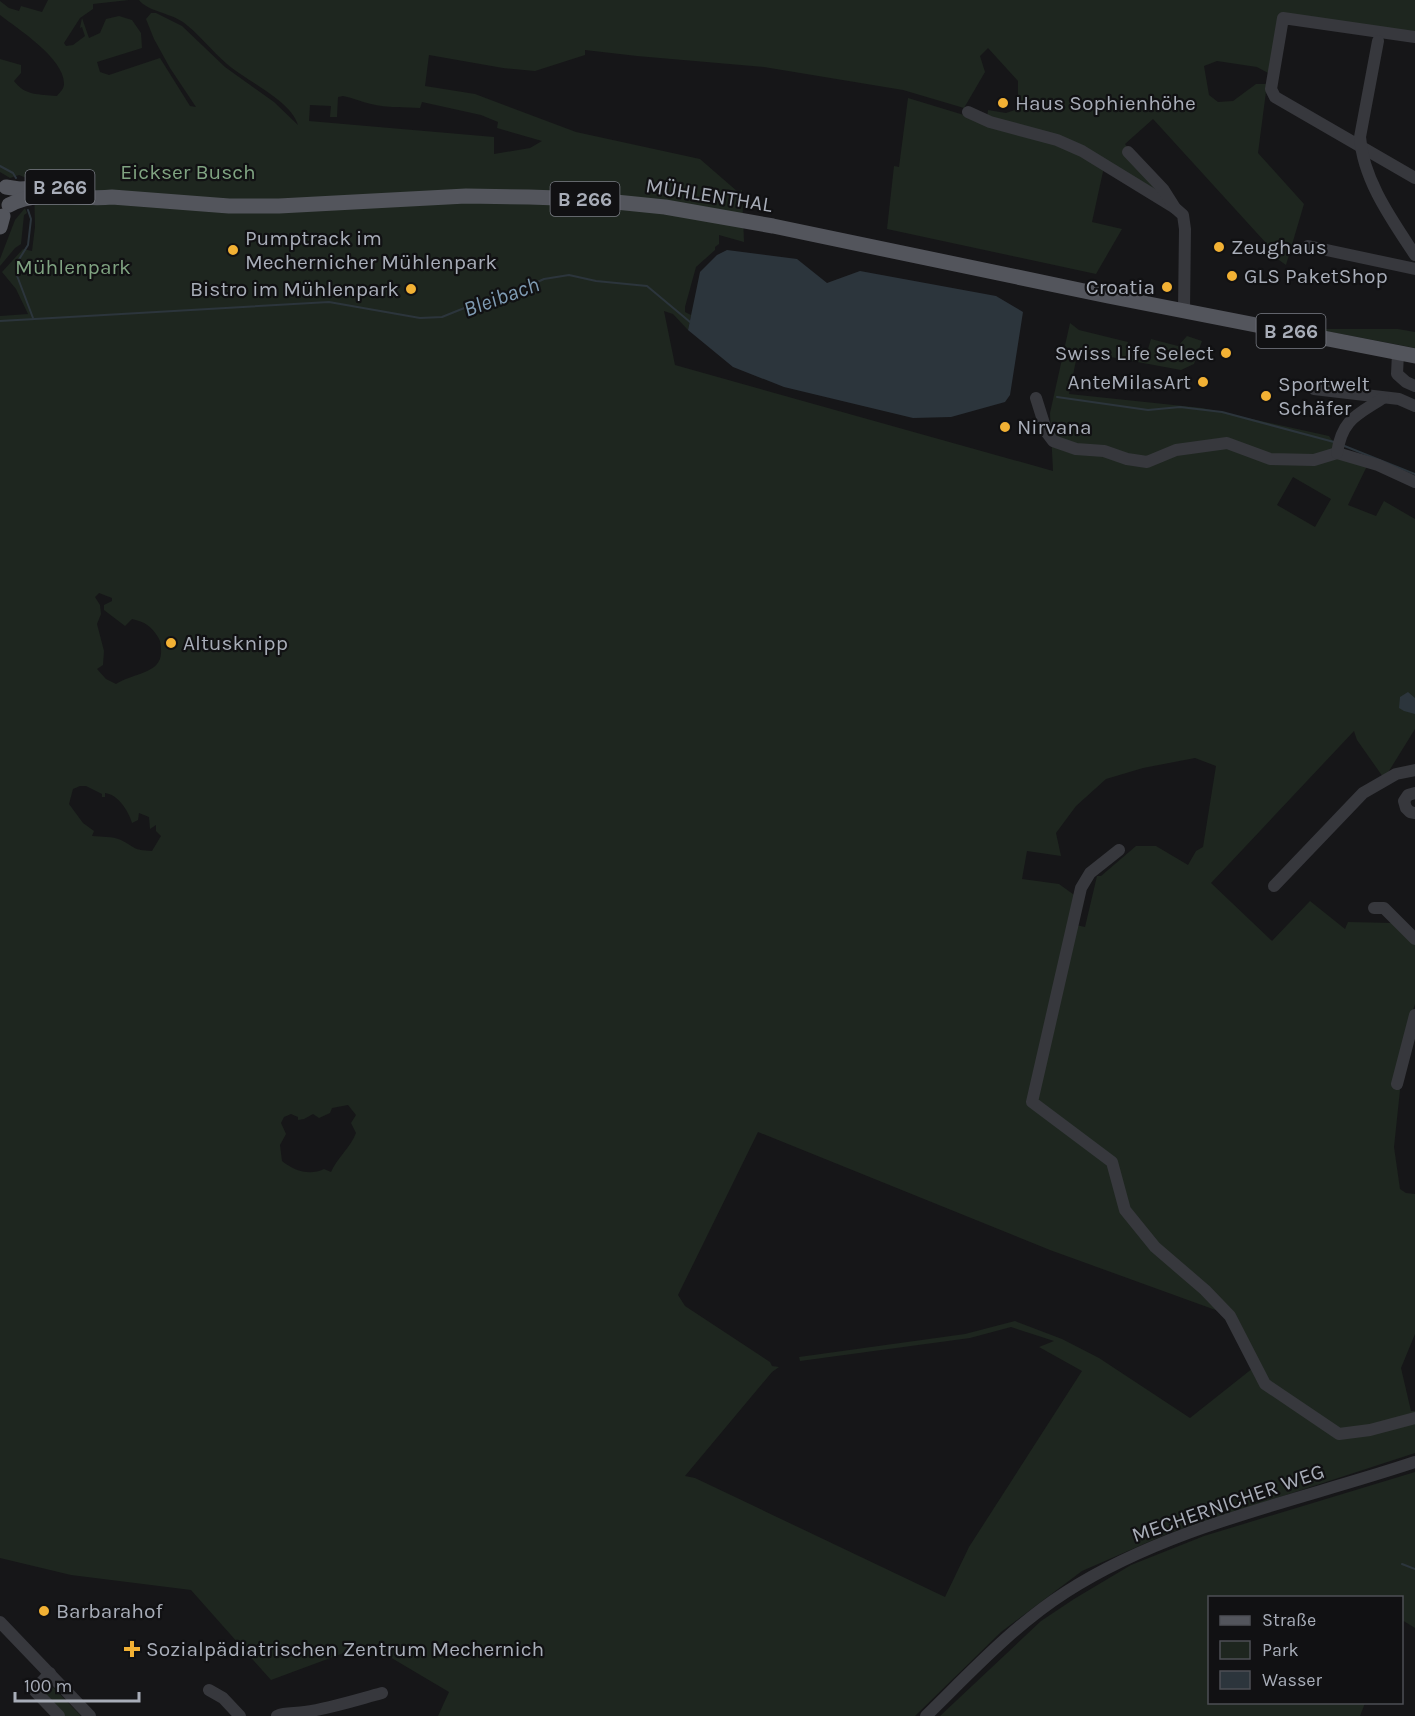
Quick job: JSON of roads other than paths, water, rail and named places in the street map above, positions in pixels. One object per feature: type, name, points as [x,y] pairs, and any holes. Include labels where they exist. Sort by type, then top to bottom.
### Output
[{"type":"main road","name":"MÜHLENTHAL","points":[[3,184],[19,189],[71,187],[102,190],[112,197]]},
{"type":"main road","points":[[3,184],[9,193],[3,217]]},
{"type":"main road","name":"MÜHLENTHAL","points":[[3,217],[23,199],[35,197],[112,197],[229,206],[279,206],[466,196],[586,199],[665,207],[773,226],[1062,287],[1184,310]]},
{"type":"main road","name":"B 266","points":[[1184,310],[1415,356]]},
{"type":"street","points":[[1415,37],[1282,18],[1270,89],[1275,98],[1415,178]]},
{"type":"street","points":[[1378,41],[1360,137],[1361,148],[1384,206],[1415,255]]},
{"type":"street","points":[[968,112],[990,122],[1057,140],[1082,151],[1183,215],[1185,229],[1184,310]]},
{"type":"street","points":[[1128,152],[1162,189],[1175,208]]},
{"type":"street","points":[[1308,246],[1415,269]]},
{"type":"street","points":[[1398,352],[1397,374],[1415,386]]},
{"type":"street","points":[[1314,389],[1399,399],[1415,406]]},
{"type":"street","points":[[1035,399],[1053,441],[1076,448],[1104,451],[1126,459],[1147,462],[1176,450],[1227,443],[1270,459],[1314,460],[1338,447],[1346,425],[1383,398]]},
{"type":"street","points":[[1338,447],[1415,482]]},
{"type":"street","points":[[1274,886],[1363,793],[1396,774],[1415,770]]},
{"type":"street","points":[[1415,793],[1408,795],[1404,801],[1406,808],[1415,813]]},
{"type":"street","points":[[1119,850],[1090,873],[1081,888],[1032,1102],[1112,1162],[1125,1210],[1155,1247],[1205,1290],[1230,1316],[1265,1384],[1339,1434],[1370,1430],[1415,1418]]},
{"type":"street","points":[[1374,908],[1384,908],[1415,939]]},
{"type":"street","points":[[1397,1084],[1415,1015]]},
{"type":"street","name":"MECHERNICHER WEG","points":[[926,1716],[982,1661],[1040,1611],[1065,1592],[1121,1561],[1207,1527],[1415,1462]]},
{"type":"street","points":[[0,1622],[90,1716]]},
{"type":"street","points":[[50,1673],[34,1690],[58,1716]]},
{"type":"street","points":[[209,1690],[223,1698],[240,1716]]},
{"type":"street","points":[[277,1716],[283,1713],[301,1713],[336,1706],[382,1693]]},
{"type":"street","points":[[336,1706],[345,1716]]},
{"type":"water","points":[[727,250],[797,259],[827,283],[860,271],[996,296],[1023,312],[1010,395],[1005,402],[951,417],[913,418],[784,387],[733,367],[688,330],[700,272],[717,255]]},
{"type":"water","points":[[1408,692],[1415,698],[1415,714],[1399,708],[1400,697]]},
{"type":"waterway","points":[[0,166],[13,173],[16,178]]},
{"type":"waterway","points":[[28,210],[31,219],[28,245],[18,261],[16,273],[33,318]]},
{"type":"waterway","name":"Bleibach","points":[[0,321],[329,302],[420,318],[442,317],[544,279],[569,275],[596,281],[647,286],[690,322]]},
{"type":"waterway","name":"Bleibach","points":[[1057,397],[1148,410],[1180,407],[1222,412],[1334,442]]},
{"type":"waterway","name":"Bleibach","points":[[1342,445],[1415,474]]},
{"type":"waterway","points":[[1402,1564],[1415,1569]]},
{"type":"place","name":"Haus Sophienhöhe","points":[[1003,103]]},
{"type":"place","name":"Zeughaus","points":[[1219,247]]},
{"type":"place","name":"Pumptrack im Mechernicher Mühlenpark","points":[[233,250]]},
{"type":"place","name":"GLS PaketShop","points":[[1232,276]]},
{"type":"place","name":"Croatia","points":[[1167,287]]},
{"type":"place","name":"Bistro im Mühlenpark","points":[[411,289]]},
{"type":"place","name":"Swiss Life Select","points":[[1226,353]]},
{"type":"place","name":"AnteMilasArt","points":[[1203,382]]},
{"type":"place","name":"Sportwelt Schäfer","points":[[1266,396]]},
{"type":"place","name":"Nirvana","points":[[1005,427]]},
{"type":"place","name":"Altusknipp","points":[[171,643]]},
{"type":"place","name":"Barbarahof","points":[[44,1611]]},
{"type":"place","name":"Sozialpädiatrischen Zentrum Mechernich","points":[[132,1649]]},
{"type":"park label","name":"Eickser Busch","points":[[188,172]]},
{"type":"park label","name":"Mühlenpark","points":[[73,267]]}]
